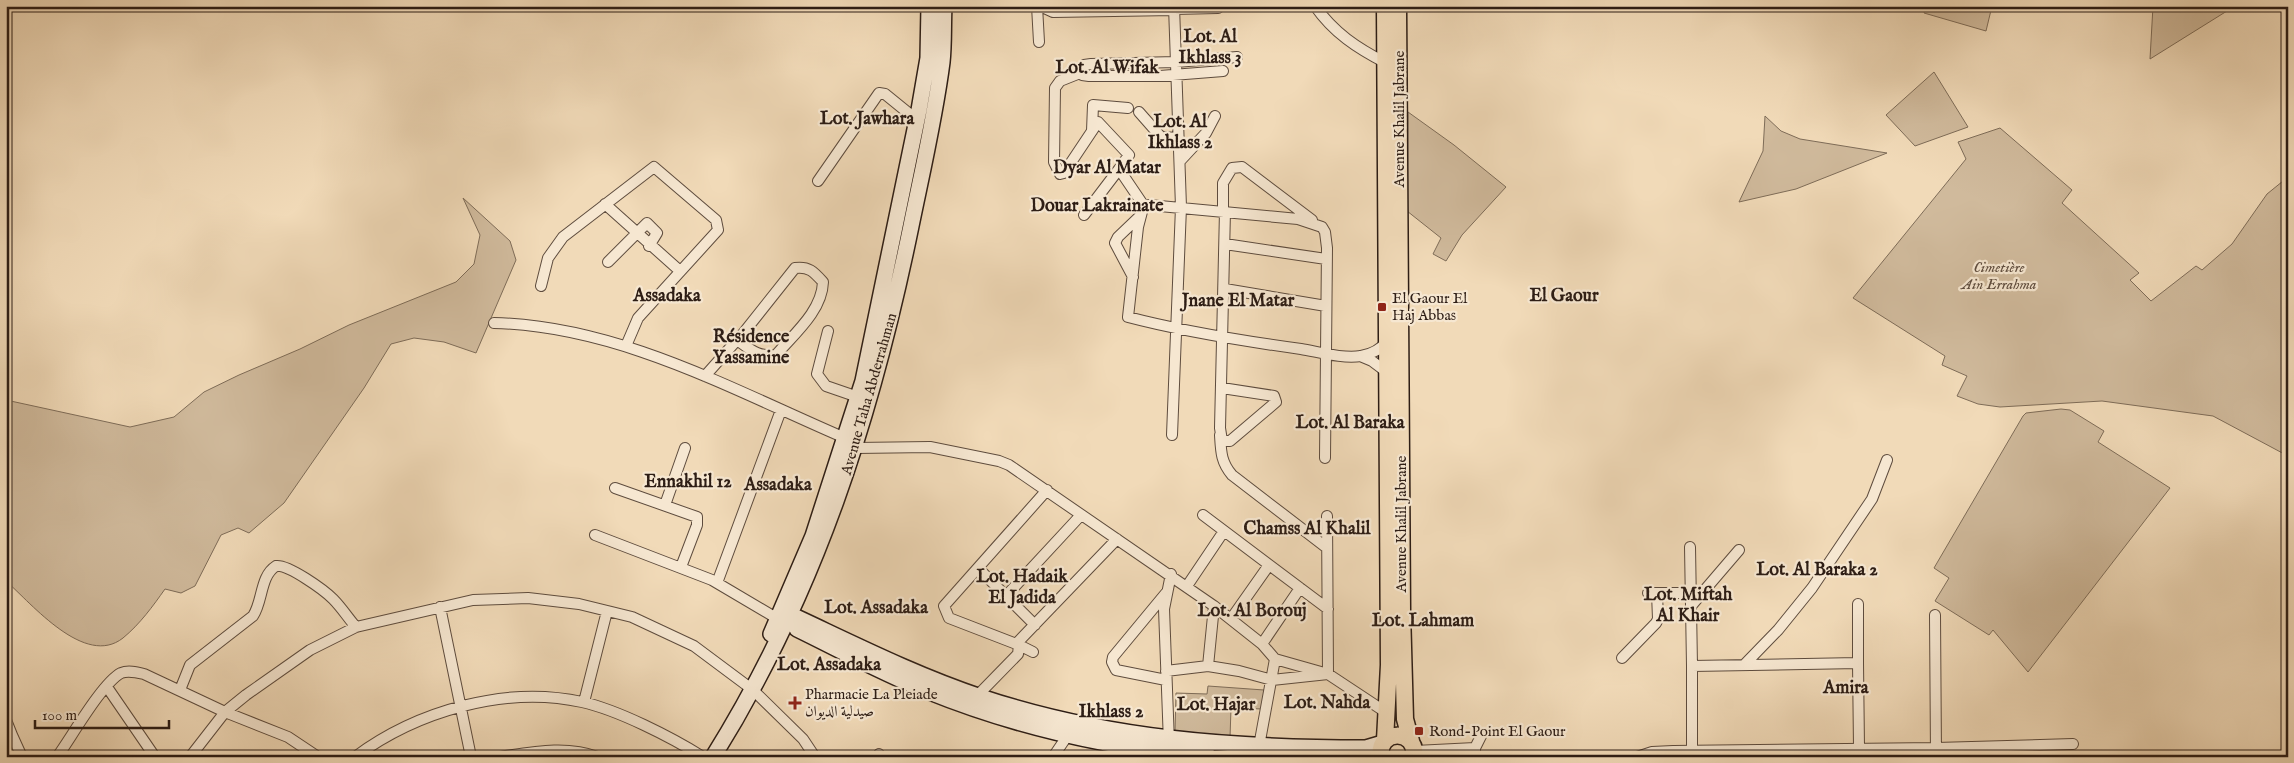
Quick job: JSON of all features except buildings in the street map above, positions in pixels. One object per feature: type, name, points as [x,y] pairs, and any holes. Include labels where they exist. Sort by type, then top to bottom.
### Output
[{"type":"main road","name":"Avenue Khalil Jabrane","points":[[1385,6],[1390,72],[1405,719],[1413,750]]},
{"type":"main road","name":"Avenue Khalil Jabrane","points":[[1383,746],[1387,713],[1389,665],[1388,341],[1390,72],[1398,6]]},
{"type":"main road","points":[[1383,746],[1395,734],[1406,737],[1413,750]]},
{"type":"street","name":"Avenue Taha Abderrahman","points":[[850,443],[858,397],[886,278],[918,120],[928,58],[929,6]]},
{"type":"street","name":"Avenue Taha Abderrahman","points":[[705,757],[749,688],[784,617],[843,466],[886,340],[923,166],[942,60],[944,6]]},
{"type":"street","points":[[1039,42],[1038,6],[1053,12],[1075,9],[1218,8]]},
{"type":"street","points":[[1314,6],[1339,35],[1390,72]]},
{"type":"street","points":[[1172,435],[1181,208],[1174,8]]},
{"type":"street","points":[[1080,73],[1081,67],[1091,64],[1176,62],[1237,57]]},
{"type":"street","points":[[1084,215],[1129,155],[1098,122],[1066,171],[1060,174],[1054,162],[1055,88],[1060,81],[1080,73],[1089,76],[1177,75],[1223,72]]},
{"type":"street","points":[[818,181],[879,93],[885,94],[918,120]]},
{"type":"street","points":[[1092,131],[1093,106],[1128,108]]},
{"type":"street","points":[[1139,112],[1161,137],[1179,138]]},
{"type":"street","points":[[1180,162],[1196,146],[1215,116]]},
{"type":"street","points":[[1325,458],[1326,232],[1317,223],[1242,167],[1236,166],[1232,168],[1223,184],[1225,244],[1221,457],[1225,467],[1232,475],[1327,548]]},
{"type":"street","points":[[541,286],[548,258],[563,236],[654,167],[716,220],[718,230],[638,318],[626,346]]},
{"type":"street","points":[[1118,170],[1142,211],[1128,317],[1175,329],[1223,338],[1360,356],[1388,373]]},
{"type":"street","points":[[605,204],[649,246],[680,271]]},
{"type":"street","points":[[1133,277],[1115,243],[1118,237],[1142,211],[1181,208],[1298,219],[1317,223]]},
{"type":"street","points":[[608,262],[647,223],[657,233],[649,246]]},
{"type":"street","points":[[1225,244],[1326,259]]},
{"type":"street","points":[[705,376],[737,340],[794,268],[812,269],[823,282],[822,296],[810,315],[776,354],[766,356],[753,353],[737,340]]},
{"type":"street","points":[[1224,289],[1326,306]]},
{"type":"street","points":[[494,323],[536,326],[626,346],[705,376],[850,443],[930,447],[999,460],[1017,469],[1081,515],[1171,574],[1262,644],[1275,659],[1328,674],[1387,713]]},
{"type":"street","points":[[828,331],[817,374],[826,386],[858,397]]},
{"type":"street","points":[[1360,356],[1375,352],[1388,341]]},
{"type":"street","points":[[1220,435],[1224,442],[1230,441],[1276,400],[1274,396],[1222,388]]},
{"type":"street","points":[[717,583],[781,410]]},
{"type":"street","points":[[665,505],[685,448]]},
{"type":"street","points":[[1745,664],[1783,624],[1812,588],[1872,498],[1887,460]]},
{"type":"street","points":[[615,488],[693,515],[698,521],[681,567]]},
{"type":"street","points":[[1034,652],[947,616],[944,606],[1047,490]]},
{"type":"street","points":[[1006,596],[1081,515]]},
{"type":"street","points":[[1203,516],[1328,609]]},
{"type":"street","points":[[1327,516],[1328,674]]},
{"type":"street","points":[[1187,586],[1224,531]]},
{"type":"street","points":[[595,535],[681,567],[717,583],[784,617],[864,663],[928,691],[1014,720],[1073,728],[1169,750],[1210,757]]},
{"type":"street","points":[[977,696],[1018,654],[1018,645],[1035,625],[1117,539]]},
{"type":"street","points":[[1690,547],[1692,754]]},
{"type":"street","points":[[1691,606],[1739,550]]},
{"type":"street","points":[[1231,619],[1269,565]]},
{"type":"street","points":[[180,690],[190,665],[253,616],[258,608],[266,577],[276,566],[284,566],[322,590],[333,599],[356,628]]},
{"type":"street","points":[[978,568],[1035,625]]},
{"type":"street","points":[[1169,750],[1164,609],[1171,574]]},
{"type":"street","points":[[1262,644],[1300,588]]},
{"type":"street","points":[[1166,593],[1113,657],[1112,662],[1116,670],[1166,676],[1208,666],[1238,671],[1272,680],[1328,674]]},
{"type":"street","points":[[1622,658],[1658,619],[1653,593],[1691,593]]},
{"type":"street","points":[[190,757],[225,712],[310,650],[356,628],[473,600],[528,598],[579,604],[640,620],[694,646],[749,688],[803,739],[815,757]]},
{"type":"street","points":[[1858,604],[1860,748]]},
{"type":"street","points":[[1208,666],[1214,606]]},
{"type":"street","points":[[440,607],[471,757]]},
{"type":"street","points":[[584,702],[606,612]]},
{"type":"street","points":[[1935,615],[1936,752]]},
{"type":"street","points":[[784,617],[977,696],[1073,728]]},
{"type":"street","points":[[1258,751],[1275,659]]},
{"type":"street","points":[[1692,666],[1858,663]]},
{"type":"street","points":[[58,757],[107,687],[122,673],[132,671],[144,674],[225,712],[288,737],[318,757]]},
{"type":"street","points":[[107,687],[155,757]]},
{"type":"street","points":[[354,757],[406,728],[461,706],[553,696],[584,702],[642,724],[705,757]]},
{"type":"street","points":[[6,720],[9,735],[22,757]]},
{"type":"street","points":[[1053,757],[1073,728]]},
{"type":"street","points":[[1413,750],[1475,752],[1481,736]]},
{"type":"street","points":[[1637,757],[1652,752],[1692,754],[1841,753],[1860,748],[1936,752],[2073,744]]},
{"type":"street","points":[[1169,750],[1258,751],[1383,746]]},
{"type":"street","points":[[500,757],[544,750],[570,750],[598,757]]},
{"type":"street","points":[[1604,757],[1612,757]]},
{"type":"green space","points":[[1926,6],[1992,6],[1986,31],[1924,13]]},
{"type":"green space","points":[[2153,6],[2235,6],[2150,59]]},
{"type":"green space","points":[[1934,72],[1968,127],[1915,146],[1886,115]]},
{"type":"green space","points":[[1408,112],[1454,145],[1506,187],[1462,235],[1446,261],[1433,254],[1441,238],[1407,211]]},
{"type":"green space","points":[[1765,116],[1781,131],[1800,139],[1887,153],[1796,189],[1739,202],[1763,151]]},
{"type":"green space","name":"Cimetière Ain Errahma","points":[[2000,128],[2072,190],[2062,203],[2139,273],[2130,280],[2151,301],[2196,266],[2202,270],[2232,244],[2267,194],[2288,177],[2288,456],[2213,416],[2102,401],[2000,407],[1978,404],[1957,396],[1967,376],[1942,365],[1945,356],[1853,298],[1966,159],[1958,142]]},
{"type":"green space","points":[[463,198],[510,241],[516,260],[476,353],[444,342],[414,338],[391,344],[364,388],[284,503],[249,533],[238,528],[221,535],[195,586],[181,593],[165,589],[141,621],[123,638],[108,645],[92,645],[76,639],[44,617],[6,581],[6,400],[130,427],[174,417],[204,392],[239,375],[300,349],[349,325],[456,282],[474,264],[480,235]]},
{"type":"green space","points":[[2061,409],[2070,410],[2104,431],[2098,442],[2170,488],[2028,672],[1993,630],[1989,635],[1935,601],[1949,578],[1934,568],[2023,416],[2026,413]]},
{"type":"green space","points":[[1208,686],[1264,690],[1263,709],[1231,708],[1230,738],[1175,732],[1176,693],[1207,694]]},
{"type":"place","name":"El Gaour El Haj Abbas","points":[[1382,307]]},
{"type":"place","name":"Pharmacie La Pleiade صيدلية الديوان","points":[[795,703]]},
{"type":"place","name":"Rond-Point El Gaour","points":[[1419,731]]},
{"type":"district","name":"Lot. Al Ikhlass 3","points":[[1210,47]]},
{"type":"district","name":"Lot. Al Wifak","points":[[1107,68]]},
{"type":"district","name":"Lot. Jawhara","points":[[867,119]]},
{"type":"district","name":"Lot. Al Ikhlass 2","points":[[1180,132]]},
{"type":"district","name":"Dyar Al Matar","points":[[1107,168]]},
{"type":"district","name":"Douar Lakrainate","points":[[1097,206]]},
{"type":"district","name":"Assadaka","points":[[667,296]]},
{"type":"district","name":"El Gaour","points":[[1564,296]]},
{"type":"district","name":"Jnane El Matar","points":[[1238,301]]},
{"type":"district","name":"Résidence Yassamine","points":[[751,347]]},
{"type":"district","name":"Lot. Al Baraka","points":[[1350,423]]},
{"type":"district","name":"Ennakhil 12","points":[[688,482]]},
{"type":"district","name":"Assadaka","points":[[778,485]]},
{"type":"district","name":"Chamss Al Khalil","points":[[1307,529]]},
{"type":"district","name":"Lot. Al Baraka 2","points":[[1817,570]]},
{"type":"district","name":"Lot. Hadaik El Jadida","points":[[1022,587]]},
{"type":"district","name":"Lot. Miftah Al Khair","points":[[1688,605]]},
{"type":"district","name":"Lot. Assadaka","points":[[876,608]]},
{"type":"district","name":"Lot. Al Borouj","points":[[1252,611]]},
{"type":"district","name":"Lot. Lahmam","points":[[1423,621]]},
{"type":"district","name":"Lot. Assadaka","points":[[829,665]]},
{"type":"district","name":"Amira","points":[[1846,688]]},
{"type":"district","name":"Lot. Nahda","points":[[1327,703]]},
{"type":"district","name":"Lot. Hajar","points":[[1216,705]]},
{"type":"district","name":"Ikhlass 2","points":[[1111,712]]}]
